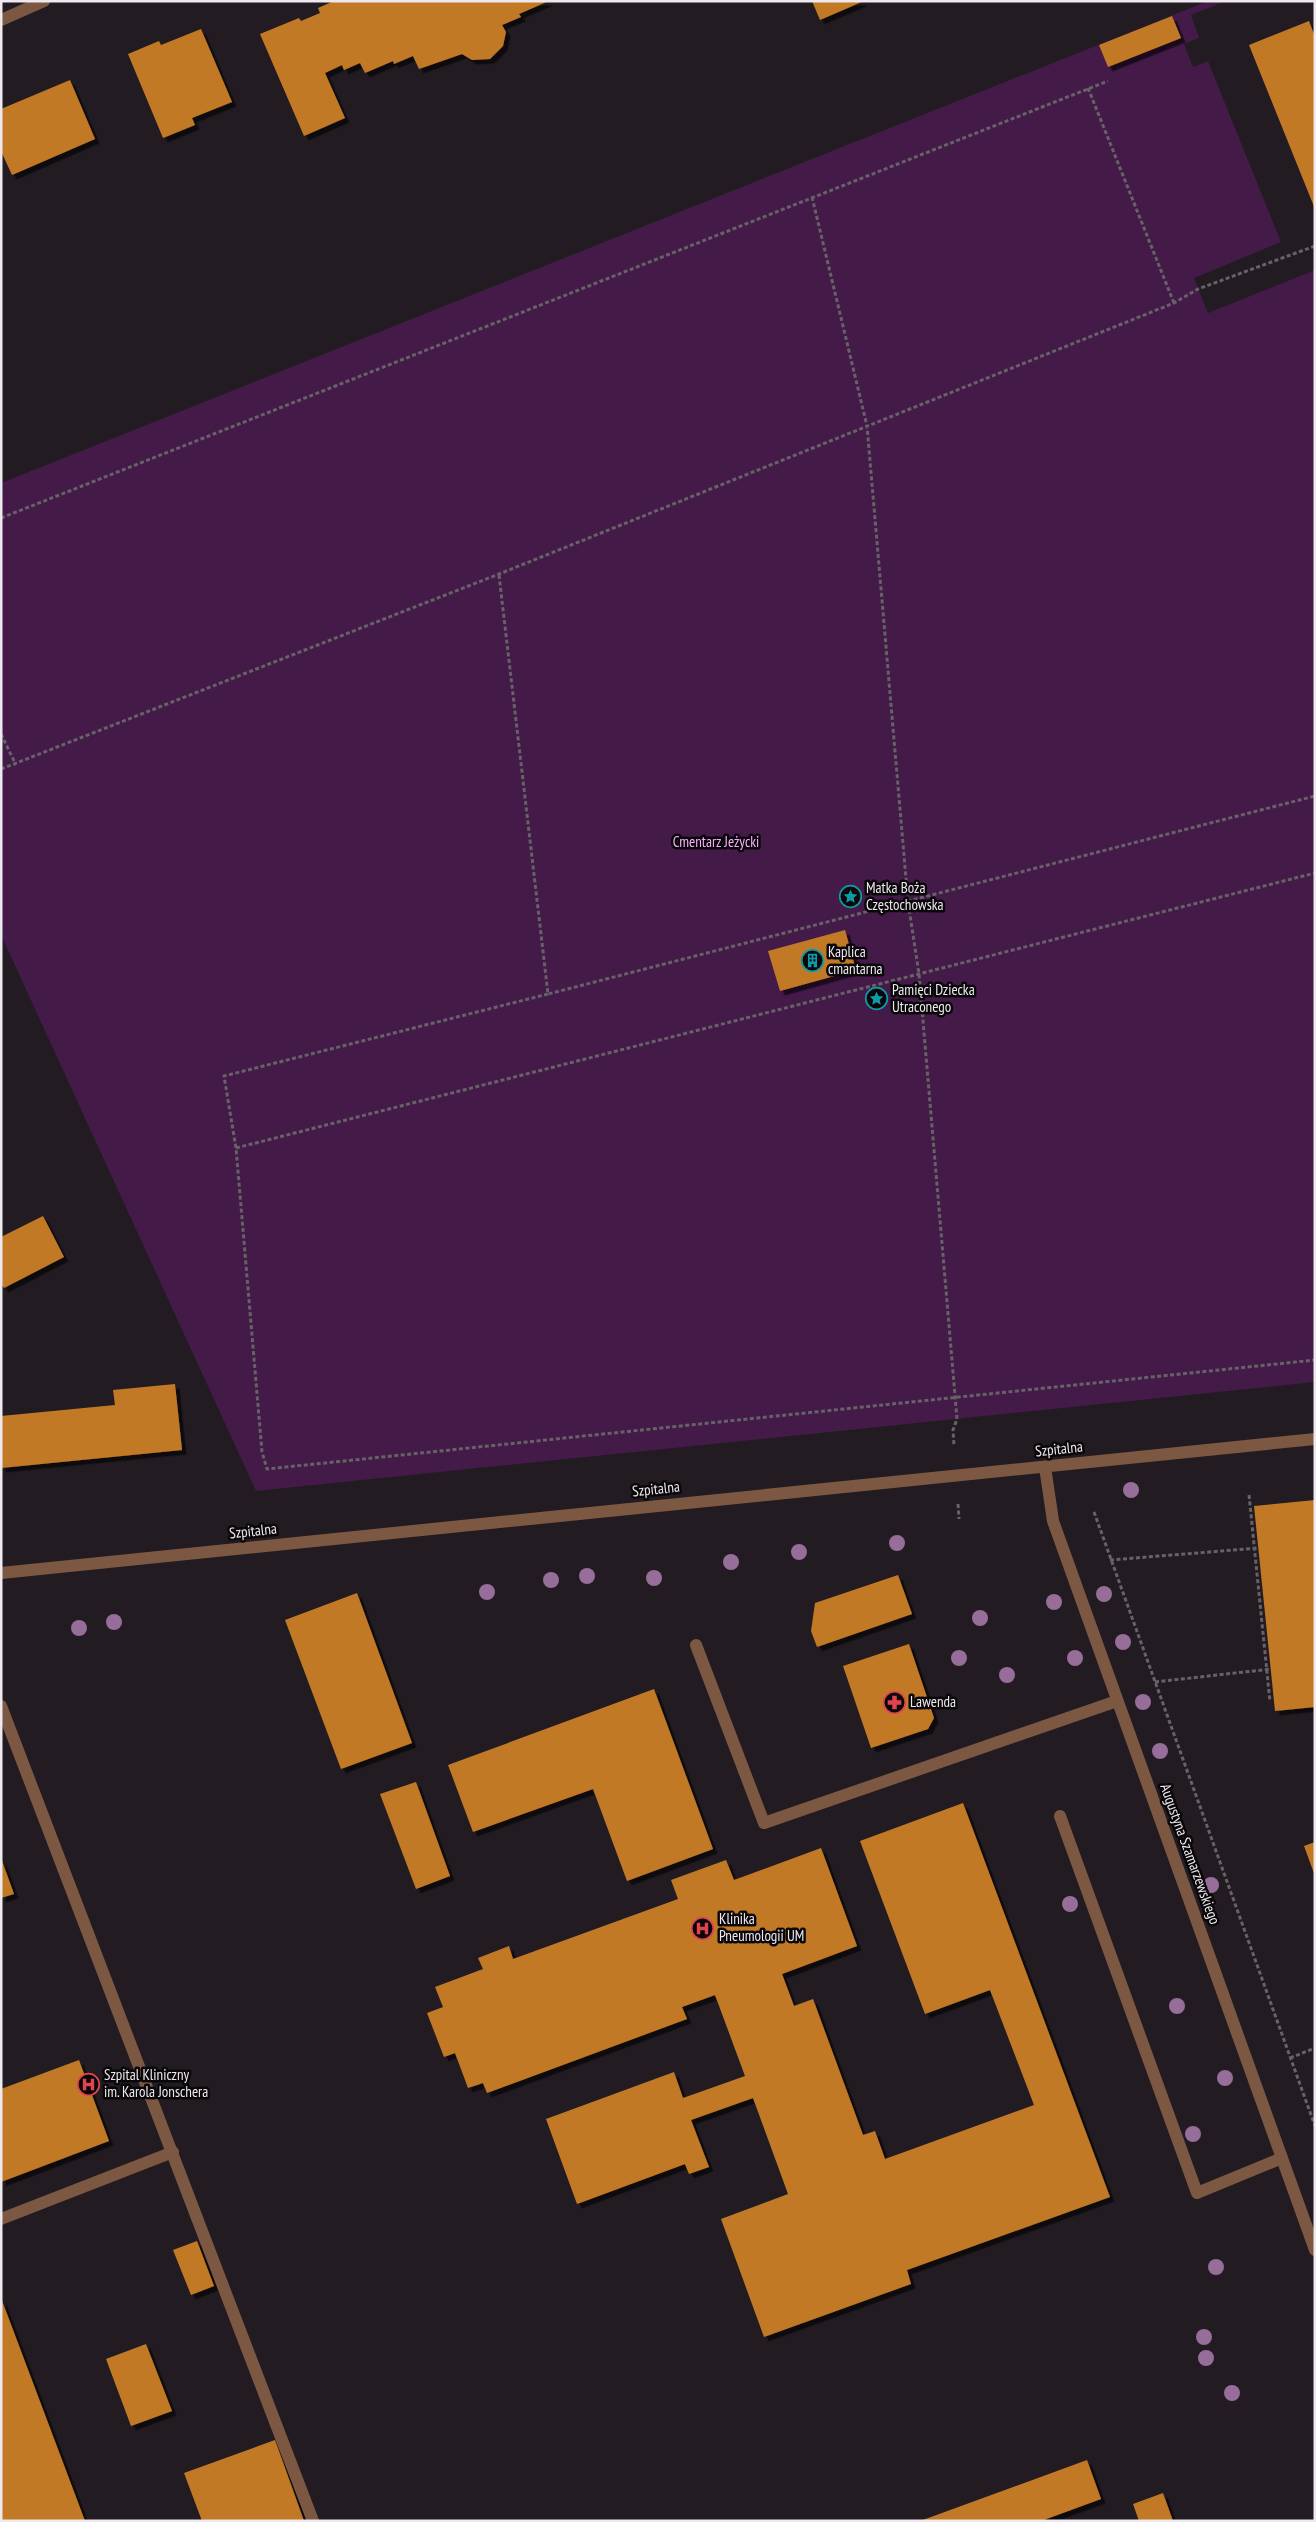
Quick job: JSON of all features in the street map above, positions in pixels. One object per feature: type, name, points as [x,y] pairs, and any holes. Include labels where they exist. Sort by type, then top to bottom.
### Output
[{"type":"street","points":[[1,20],[44,1]]},
{"type":"street","name":"Szpitalna","points":[[1,1573],[956,1474],[1315,1440]]},
{"type":"street","name":"Augustyna Szamarzewskiego","points":[[1045,1467],[1053,1521],[1282,2158],[1309,2219],[1315,2250]]},
{"type":"street","points":[[696,1645],[764,1823],[1117,1701]]},
{"type":"street","points":[[1,1706],[314,2521]]},
{"type":"street","points":[[1060,1816],[1198,2193],[1282,2158]]},
{"type":"street","points":[[1,2219],[173,2152]]},
{"type":"path","points":[[1,518],[1108,81]]},
{"type":"path","points":[[1088,88],[1174,303]]},
{"type":"path","points":[[812,197],[867,426],[908,902],[919,974],[958,1419],[953,1430],[959,1518]]},
{"type":"path","points":[[1,769],[16,765],[499,574],[1174,303],[1198,289],[1315,246]]},
{"type":"path","points":[[499,574],[548,994]]},
{"type":"path","points":[[1,734],[16,765]]},
{"type":"path","points":[[1315,796],[224,1076],[236,1148],[262,1452],[267,1469],[1315,1360]]},
{"type":"path","points":[[236,1148],[1315,873]]},
{"type":"path","points":[[1249,1495],[1257,1548],[1270,1702]]},
{"type":"path","points":[[1094,1512],[1315,2126]]},
{"type":"path","points":[[1110,1560],[1257,1548]]},
{"type":"path","points":[[1155,1682],[1268,1669]]},
{"type":"path","points":[[1290,2058],[1315,2048]]},
{"type":"green space","name":"Cmentarz Jeżycki","points":[[1208,1],[1226,1],[1191,15],[1199,38],[1184,44],[1193,67],[1208,61],[1281,242],[1194,278],[1208,313],[1315,270],[1315,1382],[256,1491],[1,935],[1,483]]},
{"type":"building","points":[[334,1],[549,1],[519,14],[521,17],[502,25],[506,32],[503,46],[490,59],[472,60],[462,54],[419,69],[413,56],[394,64],[393,61],[365,73],[360,63],[344,70],[342,65],[325,73],[345,118],[304,136],[260,34],[299,18],[301,21],[320,13],[318,8]]},
{"type":"building","points":[[812,1],[864,1],[820,20]]},
{"type":"building","points":[[1172,16],[1181,38],[1108,67],[1099,45]]},
{"type":"building","points":[[1309,21],[1315,37],[1315,209],[1249,45]]},
{"type":"building","points":[[201,29],[232,102],[192,118],[195,125],[163,138],[128,54],[159,41],[161,45]]},
{"type":"building","points":[[70,80],[95,139],[12,175],[1,151],[1,109]]},
{"type":"building","name":"Kaplica cmantarna","points":[[845,930],[856,970],[780,991],[768,951]]},
{"type":"building","points":[[43,1216],[64,1257],[4,1288],[1,1284],[1,1237]]},
{"type":"building","points":[[175,1384],[182,1450],[1,1468],[1,1416],[115,1405],[113,1390]]},
{"type":"building","points":[[1315,1500],[1315,1707],[1275,1711],[1254,1506]]},
{"type":"building","points":[[898,1575],[912,1614],[817,1647],[811,1631],[815,1603]]},
{"type":"building","points":[[357,1593],[412,1743],[341,1769],[285,1620]]},
{"type":"building","points":[[909,1644],[934,1718],[928,1729],[871,1748],[843,1666]]},
{"type":"building","points":[[654,1689],[713,1849],[627,1881],[593,1789],[473,1832],[448,1765]]},
{"type":"building","points":[[416,1782],[450,1876],[416,1889],[380,1794]]},
{"type":"building","points":[[963,1803],[1110,2197],[907,2270],[911,2284],[764,2337],[721,2219],[788,2194],[753,2098],[691,2120],[709,2167],[689,2174],[685,2164],[577,2204],[546,2119],[674,2072],[683,2098],[745,2076],[715,1995],[682,2007],[687,2019],[487,2093],[483,2083],[468,2088],[455,2053],[444,2057],[427,2013],[443,2007],[435,1987],[483,1969],[478,1958],[509,1946],[513,1959],[678,1899],[671,1880],[726,1860],[734,1880],[821,1848],[857,1946],[782,1974],[794,2006],[813,1999],[863,2135],[875,2131],[885,2159],[1034,2105],[990,1990],[925,2014],[860,1841]]},
{"type":"building","points":[[1315,1842],[1315,1876],[1304,1846]]},
{"type":"building","points":[[1,1858],[14,1894],[1,1898]]},
{"type":"building","points":[[79,2060],[109,2141],[1,2182],[1,2089]]},
{"type":"building","points":[[197,2241],[214,2286],[191,2295],[173,2250]]},
{"type":"building","points":[[1,2298],[85,2521],[1,2521]]},
{"type":"building","points":[[146,2344],[172,2411],[131,2426],[106,2359]]},
{"type":"building","points":[[275,2440],[304,2521],[202,2521],[184,2473]]},
{"type":"building","points":[[1087,2460],[1101,2499],[1041,2521],[920,2521]]},
{"type":"building","points":[[1163,2493],[1173,2521],[1139,2521],[1133,2504]]},
{"type":"place","name":"Matka Boża Częstochowska","points":[[850,897]]},
{"type":"place","name":"Kaplica cmantarna","points":[[812,961]]},
{"type":"place","name":"Pamięci Dziecka Utraconego","points":[[876,999]]},
{"type":"place","name":"Lawenda","points":[[894,1702]]},
{"type":"place","name":"Klinika Pneumologii UM","points":[[703,1928]]},
{"type":"place","name":"Szpital Kliniczny im. Karola Jonschera","points":[[88,2084]]}]
